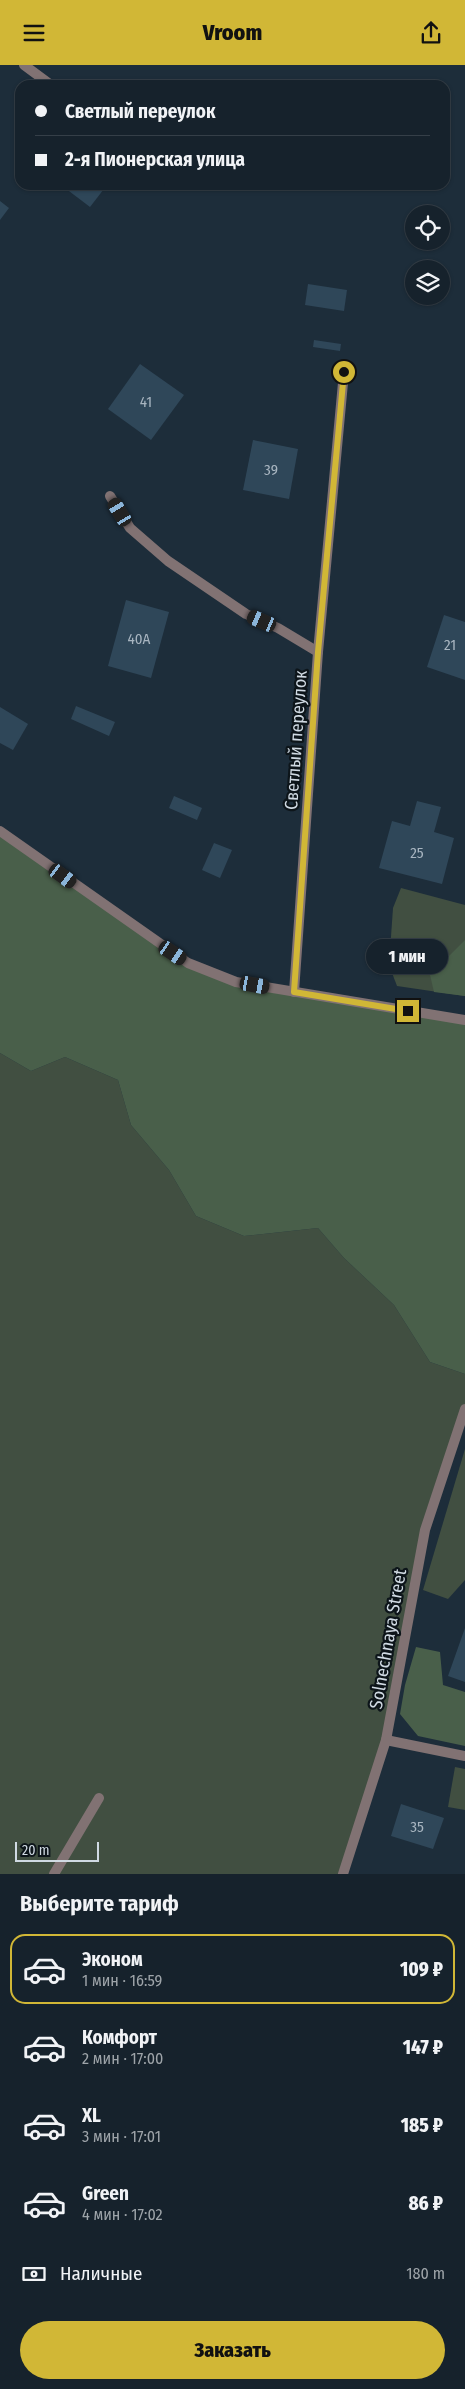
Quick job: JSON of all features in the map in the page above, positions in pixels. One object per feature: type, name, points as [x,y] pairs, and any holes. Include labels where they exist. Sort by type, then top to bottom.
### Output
[{"type":"street","points":[[24,65],[44,80]]},
{"type":"street","name":"Светлый переулок","points":[[294,992],[318,652],[344,372]]},
{"type":"street","points":[[110,495],[130,528],[168,561],[246,614],[278,628],[318,652]]},
{"type":"street","points":[[0,831],[188,963],[236,982],[465,1020]]},
{"type":"street","name":"Solnechnaya Street","points":[[343,1874],[386,1740],[425,1530],[465,1409]]},
{"type":"street","points":[[386,1740],[465,1756]]},
{"type":"street","points":[[54,1874],[99,1798]]},
{"type":"green space","points":[[0,831],[188,963],[236,982],[465,1020],[465,1374],[430,1362],[394,1305],[344,1258],[318,1228],[244,1236],[196,1216],[169,1170],[131,1125],[118,1080],[65,1057],[31,1071],[0,1053]]},
{"type":"green space","points":[[401,888],[465,905],[465,996],[397,986],[389,965],[393,908]]},
{"type":"green space","points":[[465,940],[465,996],[434,992],[430,975]]},
{"type":"green space","points":[[0,1053],[31,1071],[65,1057],[118,1080],[131,1125],[169,1170],[196,1216],[244,1236],[318,1228],[344,1258],[394,1305],[430,1362],[465,1374],[465,1409],[425,1530],[386,1740],[343,1874],[0,1874]]},
{"type":"green space","points":[[465,1449],[465,1580],[448,1599],[423,1590]]},
{"type":"green space","points":[[416,1647],[440,1652],[443,1685],[465,1692],[465,1746],[418,1736],[400,1714],[405,1685]]},
{"type":"green space","points":[[455,1767],[465,1769],[465,1810],[448,1807]]},
{"type":"building","points":[[68,190],[103,190],[90,207]]},
{"type":"building","points":[[0,201],[9,208],[0,220]]},
{"type":"building","points":[[308,284],[347,290],[344,311],[305,305]]},
{"type":"building","points":[[314,340],[341,344],[340,351],[313,347]]},
{"type":"building","points":[[140,364],[184,395],[151,440],[108,409]]},
{"type":"building","points":[[253,440],[298,449],[289,499],[243,490]]},
{"type":"building","points":[[126,600],[169,612],[151,678],[108,666]]},
{"type":"building","points":[[444,615],[465,622],[465,680],[427,667]]},
{"type":"building","points":[[76,706],[115,722],[109,736],[71,719]]},
{"type":"building","points":[[0,707],[28,724],[13,750],[0,743]]},
{"type":"building","points":[[174,796],[202,808],[197,820],[169,808]]},
{"type":"building","points":[[417,801],[441,807],[434,832],[454,838],[442,884],[379,868],[392,821],[410,826]]},
{"type":"building","points":[[214,843],[232,850],[220,878],[202,870]]},
{"type":"building","points":[[465,1628],[465,1682],[448,1676]]},
{"type":"building","points":[[401,1804],[444,1818],[433,1849],[391,1836]]},
{"type":"route","points":[[344,372],[318,652],[294,992],[408,1011]]}]
